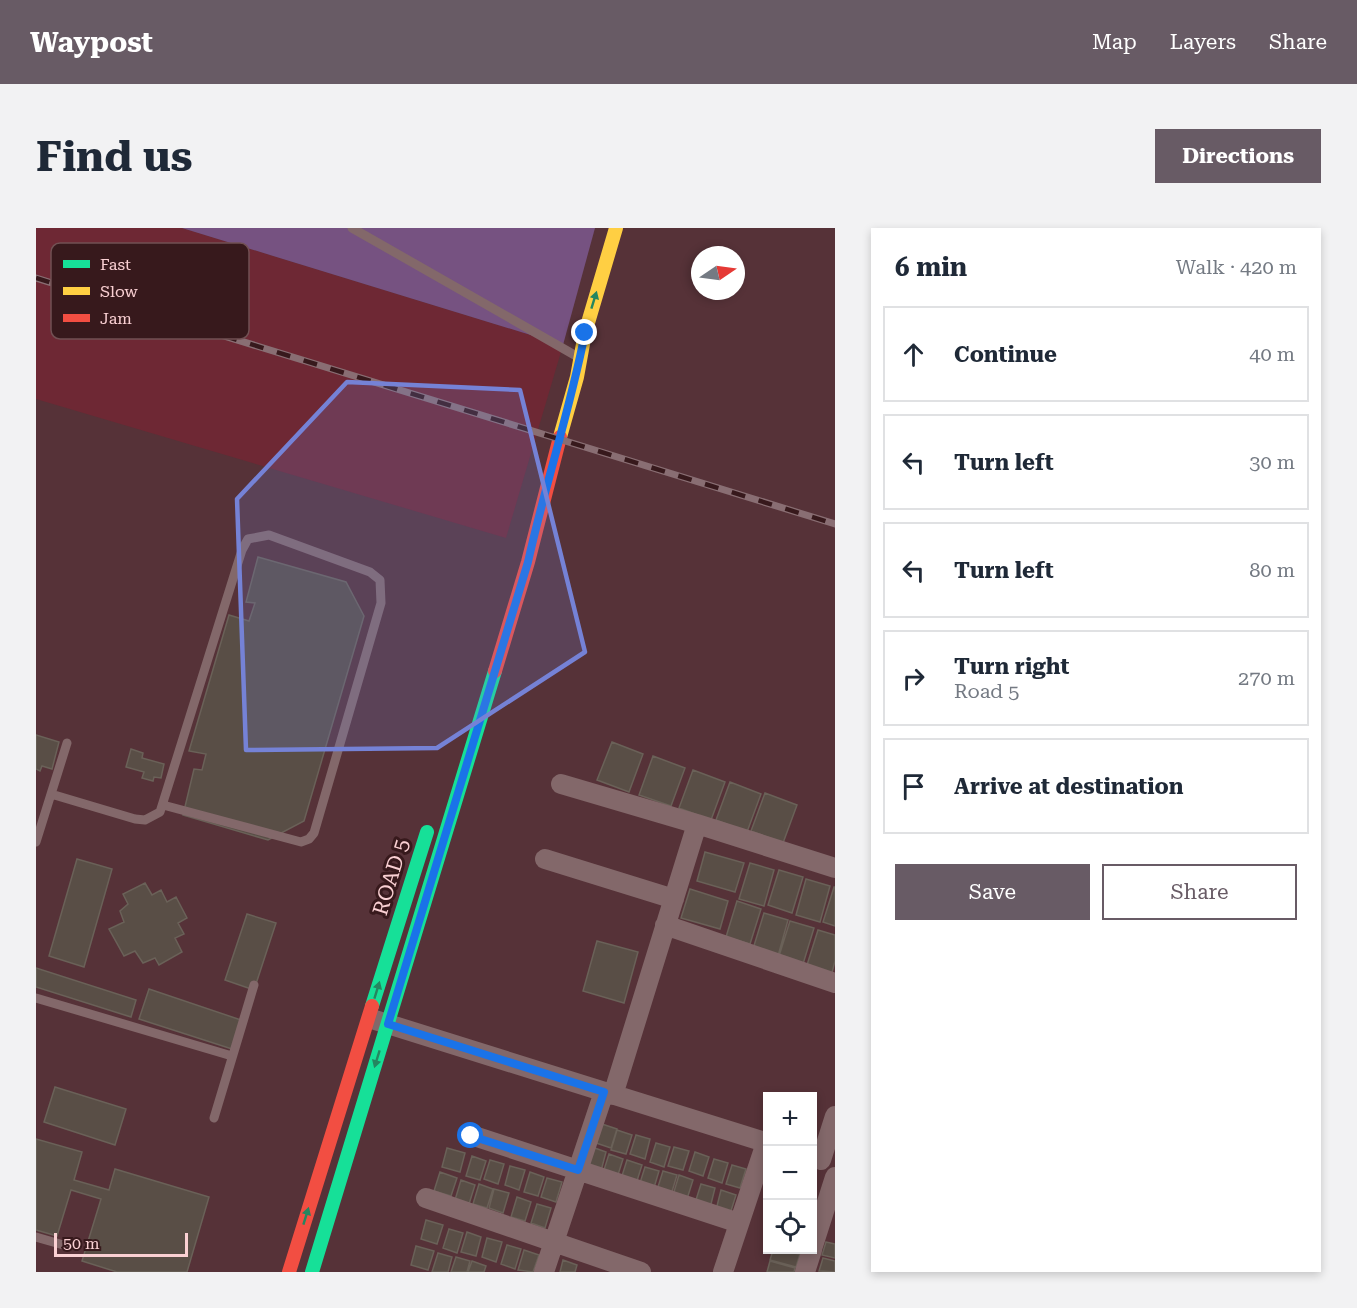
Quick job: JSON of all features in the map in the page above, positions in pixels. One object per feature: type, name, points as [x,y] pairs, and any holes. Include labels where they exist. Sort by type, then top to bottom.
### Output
[{"type":"street","name":"ROAD 5","points":[[312,1272],[528,562],[542,499],[577,377],[585,333],[616,228]]},
{"type":"street","name":"ROAD 5","points":[[577,377],[598,336],[618,271]]},
{"type":"street","name":"ROAD 5","points":[[511,568],[542,499]]},
{"type":"street","points":[[561,784],[835,868]]},
{"type":"street","name":"ROAD 5","points":[[289,1272],[432,815]]},
{"type":"street","points":[[544,1272],[578,1170],[609,1093],[697,824]]},
{"type":"street","points":[[545,859],[674,899]]},
{"type":"street","points":[[665,926],[835,983]]},
{"type":"street","points":[[368,1018],[763,1142]]},
{"type":"street","points":[[823,1161],[835,1116]]},
{"type":"street","points":[[471,1136],[739,1223]]},
{"type":"street","points":[[723,1272],[766,1146]]},
{"type":"street","points":[[817,1233],[835,1177]]},
{"type":"street","points":[[426,1198],[641,1272]]},
{"type":"street","points":[[805,1272],[810,1254]]},
{"type":"lane","points":[[352,228],[580,358]]},
{"type":"lane","points":[[51,794],[145,820],[160,812],[242,550],[248,539],[269,535],[370,572],[380,580],[381,603],[314,833],[309,839],[301,842],[163,805]]},
{"type":"lane","points":[[36,842],[67,743]]},
{"type":"lane","points":[[214,1118],[254,985]]},
{"type":"lane","points":[[36,998],[232,1056]]},
{"type":"lane","points":[[36,1237],[67,1246]]},
{"type":"highlighted area","points":[[347,382],[520,390],[585,652],[437,748],[246,750],[237,499]]},
{"type":"shaded area","points":[[36,228],[182,228],[231,243],[51,243],[51,339],[249,339],[249,249],[563,345],[506,538],[36,399]]},
{"type":"shaded area","points":[[182,228],[595,228],[563,345],[249,249],[249,243],[231,243]]},
{"type":"building","points":[[258,557],[346,582],[364,616],[304,821],[268,840],[183,815],[194,769],[202,770],[206,754],[189,751],[229,615],[249,621],[255,603],[246,602]]},
{"type":"building","points":[[36,735],[59,742],[52,769],[42,766],[40,771],[36,769]]},
{"type":"building","points":[[612,742],[643,754],[629,792],[597,780]]},
{"type":"building","points":[[131,749],[143,753],[142,758],[164,764],[161,778],[154,777],[153,781],[142,778],[144,772],[126,767]]},
{"type":"building","points":[[653,756],[685,768],[671,806],[639,795]]},
{"type":"building","points":[[693,770],[725,782],[711,820],[679,808]]},
{"type":"building","points":[[730,782],[761,794],[747,832],[716,820]]},
{"type":"building","points":[[765,793],[797,805],[783,843],[751,831]]},
{"type":"building","points":[[705,852],[744,863],[735,892],[697,881]]},
{"type":"building","points":[[77,859],[112,869],[84,967],[49,956]]},
{"type":"building","points":[[750,863],[774,870],[764,906],[739,899]]},
{"type":"building","points":[[779,870],[803,877],[792,913],[768,905]]},
{"type":"building","points":[[806,879],[830,886],[820,922],[796,915]]},
{"type":"building","points":[[145,883],[152,895],[161,890],[167,902],[176,897],[187,918],[178,923],[184,934],[175,938],[182,952],[159,965],[155,958],[143,963],[135,951],[124,956],[109,929],[124,922],[120,911],[128,904],[123,894]]},
{"type":"building","points":[[835,887],[835,926],[823,922]]},
{"type":"building","points":[[690,889],[728,901],[720,929],[681,918]]},
{"type":"building","points":[[737,901],[761,909],[750,944],[726,937]]},
{"type":"building","points":[[764,913],[788,920],[778,956],[753,949]]},
{"type":"building","points":[[247,914],[276,923],[254,990],[225,980]]},
{"type":"building","points":[[790,921],[814,928],[803,964],[779,956]]},
{"type":"building","points":[[818,930],[835,935],[835,961],[832,973],[807,965]]},
{"type":"building","points":[[597,941],[638,952],[624,1003],[583,991]]},
{"type":"building","points":[[36,968],[136,1000],[131,1017],[36,987]]},
{"type":"building","points":[[149,989],[241,1020],[232,1049],[139,1019]]},
{"type":"building","points":[[55,1087],[126,1109],[115,1145],[44,1122]]},
{"type":"building","points":[[602,1124],[617,1129],[611,1148],[596,1143]]},
{"type":"building","points":[[617,1130],[632,1135],[626,1154],[611,1150]]},
{"type":"building","points":[[636,1135],[650,1139],[645,1159],[630,1154]]},
{"type":"building","points":[[36,1139],[82,1152],[74,1180],[109,1190],[115,1169],[209,1197],[187,1272],[117,1272],[82,1261],[101,1199],[71,1190],[57,1236],[36,1230]]},
{"type":"building","points":[[656,1143],[670,1147],[664,1167],[650,1162]]},
{"type":"building","points":[[592,1147],[606,1152],[601,1171],[586,1167]]},
{"type":"building","points":[[674,1147],[689,1151],[683,1170],[668,1166]]},
{"type":"building","points":[[447,1148],[465,1153],[460,1172],[442,1167]]},
{"type":"building","points":[[695,1152],[709,1157],[703,1176],[689,1171]]},
{"type":"building","points":[[609,1154],[623,1159],[617,1178],[603,1173]]},
{"type":"building","points":[[472,1156],[486,1161],[480,1180],[466,1176]]},
{"type":"building","points":[[714,1159],[728,1163],[722,1183],[708,1178]]},
{"type":"building","points":[[490,1160],[504,1164],[498,1184],[484,1179]]},
{"type":"building","points":[[627,1160],[642,1165],[636,1184],[621,1179]]},
{"type":"building","points":[[732,1165],[746,1169],[740,1188],[726,1184]]},
{"type":"building","points":[[510,1166],[525,1170],[519,1190],[505,1185]]},
{"type":"building","points":[[645,1167],[659,1171],[653,1191],[639,1186]]},
{"type":"building","points":[[663,1171],[677,1175],[671,1195],[657,1190]]},
{"type":"building","points":[[440,1172],[457,1178],[451,1196],[434,1191]]},
{"type":"building","points":[[530,1172],[544,1177],[538,1196],[524,1192]]},
{"type":"building","points":[[679,1175],[693,1180],[687,1199],[673,1195]]},
{"type":"building","points":[[547,1178],[562,1182],[556,1202],[541,1197]]},
{"type":"building","points":[[461,1180],[475,1185],[469,1204],[455,1200]]},
{"type":"building","points":[[479,1184],[493,1189],[487,1208],[473,1204]]},
{"type":"building","points":[[701,1184],[715,1188],[710,1208],[695,1203]]},
{"type":"building","points":[[494,1189],[509,1193],[503,1213],[489,1208]]},
{"type":"building","points":[[721,1190],[736,1195],[730,1214],[716,1210]]},
{"type":"building","points":[[517,1197],[531,1202],[525,1221],[511,1217]]},
{"type":"building","points":[[537,1204],[551,1208],[545,1228],[531,1223]]},
{"type":"building","points":[[426,1220],[443,1225],[437,1244],[421,1239]]},
{"type":"building","points":[[449,1229],[463,1233],[457,1253],[443,1248]]},
{"type":"building","points":[[467,1232],[481,1237],[476,1256],[461,1252]]},
{"type":"building","points":[[487,1238],[502,1242],[496,1262],[482,1257]]},
{"type":"building","points":[[826,1242],[835,1244],[835,1258],[822,1255]]},
{"type":"building","points":[[507,1245],[521,1249],[515,1269],[501,1264]]},
{"type":"building","points":[[416,1246],[434,1251],[428,1270],[411,1265]]},
{"type":"building","points":[[524,1250],[539,1255],[533,1272],[518,1270]]},
{"type":"building","points":[[438,1253],[452,1257],[448,1272],[432,1272]]},
{"type":"building","points":[[772,1254],[800,1254],[796,1267],[770,1260]]},
{"type":"building","points":[[456,1257],[470,1261],[467,1272],[451,1272]]},
{"type":"building","points":[[823,1258],[835,1261],[835,1272],[819,1271]]},
{"type":"building","points":[[563,1260],[577,1265],[575,1272],[560,1272]]},
{"type":"building","points":[[472,1261],[486,1266],[484,1272],[468,1272]]},
{"type":"building","points":[[770,1261],[795,1268],[794,1272],[767,1272]]},
{"type":"railway","points":[[36,278],[51,283]]},
{"type":"railway","points":[[234,339],[835,524]]},
{"type":"traffic: fast","points":[[312,1272],[495,671]]},
{"type":"traffic: fast","points":[[372,1006],[427,832]]},
{"type":"traffic: slow","points":[[560,437],[577,377],[585,333],[616,228]]},
{"type":"traffic: jam","points":[[495,671],[528,562],[560,437]]},
{"type":"traffic: jam","points":[[289,1272],[372,1006]]},
{"type":"route","points":[[471,1136],[578,1170],[604,1092],[388,1024],[528,562],[542,499],[577,377],[585,333]]}]
